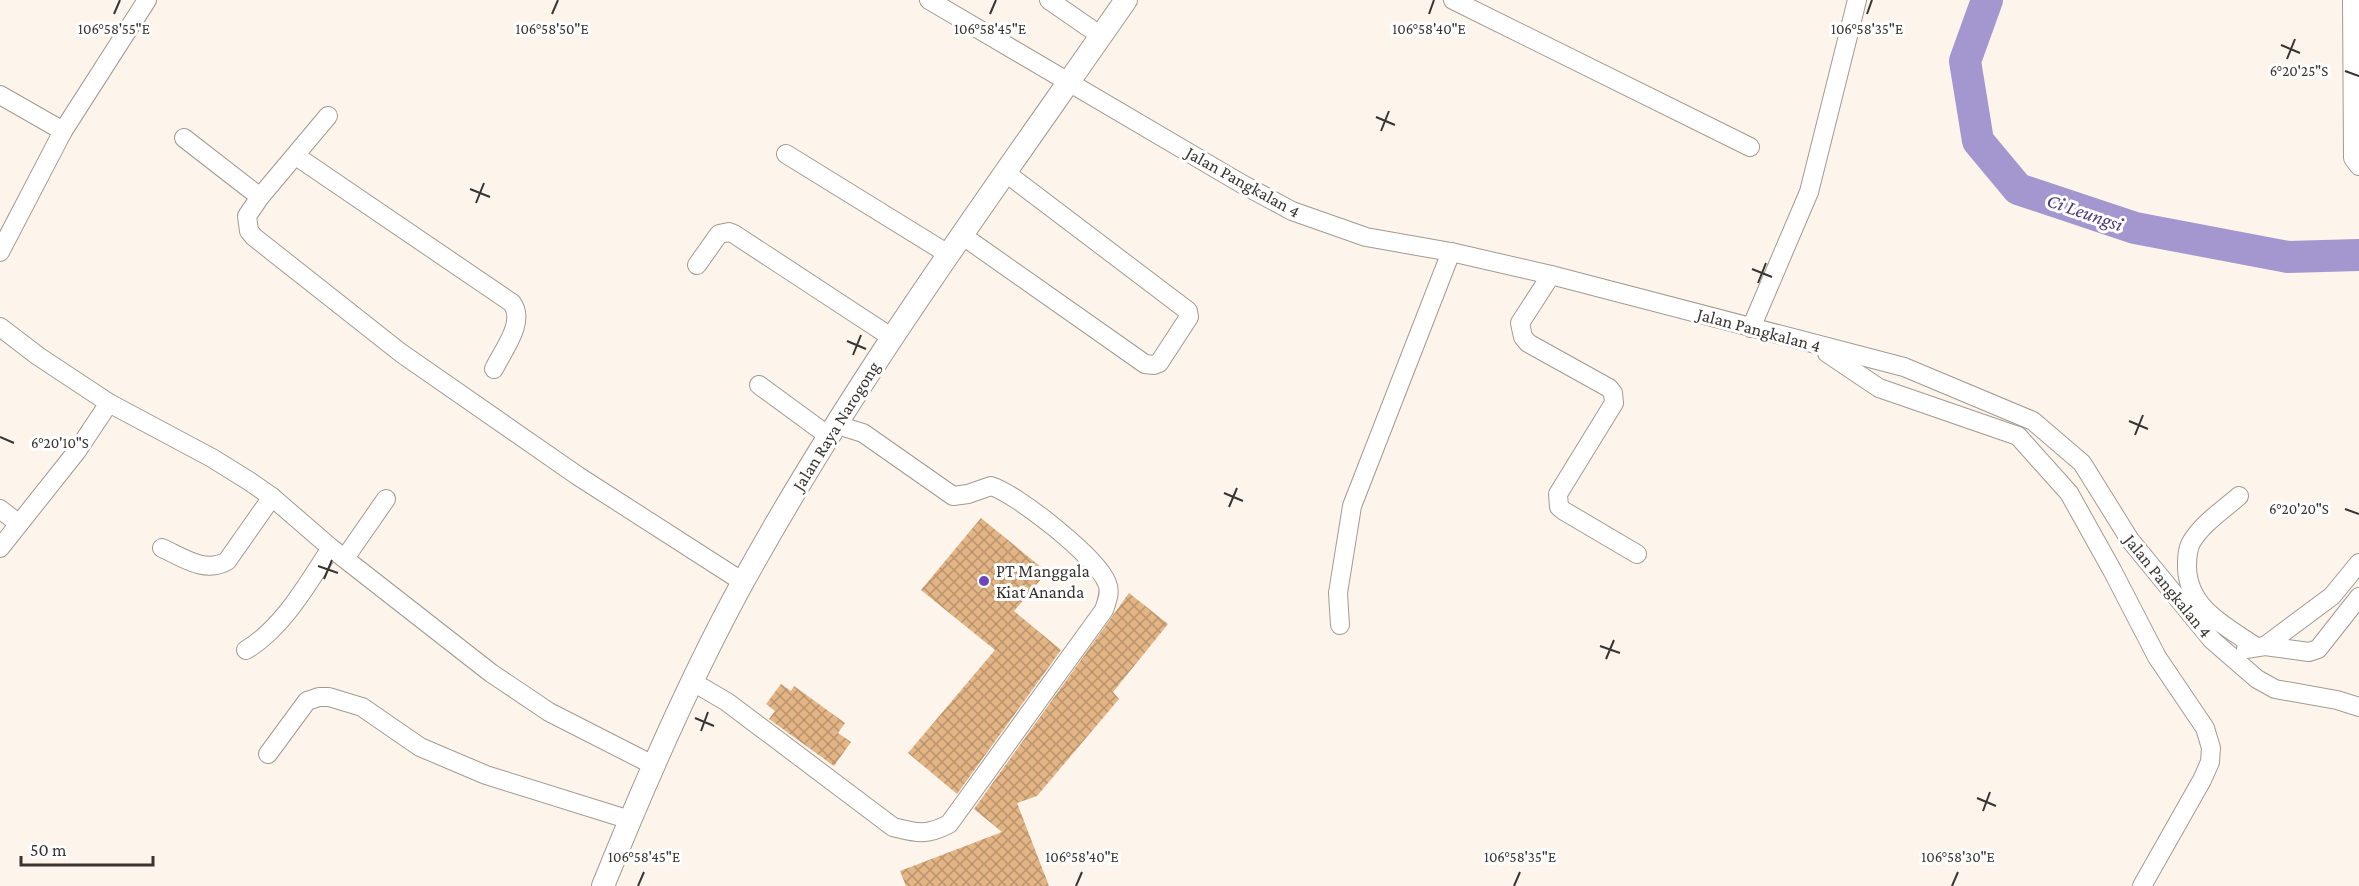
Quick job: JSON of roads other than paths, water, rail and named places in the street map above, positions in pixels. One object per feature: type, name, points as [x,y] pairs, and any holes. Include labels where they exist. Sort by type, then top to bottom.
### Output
[{"type":"main road","name":"Jalan Raya Narogong","points":[[603,886],[653,765],[693,682],[743,582],[793,495],[891,337],[1126,0]]},
{"type":"street","points":[[0,252],[63,131],[147,0]]},
{"type":"street","name":"Jalan Pangkalan 4","points":[[928,0],[1292,211],[1366,237],[1451,252],[1551,275],[1904,367],[2033,421],[2082,463],[2130,540],[2212,640],[2257,678],[2275,689],[2337,700],[2359,707]]},
{"type":"street","points":[[1049,0],[1101,36]]},
{"type":"street","points":[[1453,0],[1750,147]]},
{"type":"street","points":[[1750,328],[1809,192],[1857,0]]},
{"type":"street","points":[[2352,0],[2353,158],[2359,166]]},
{"type":"street","points":[[0,95],[63,131]]},
{"type":"street","points":[[328,116],[260,197],[247,216],[249,231],[254,237],[401,353],[578,476],[743,582]]},
{"type":"street","points":[[184,138],[260,197]]},
{"type":"street","points":[[786,154],[948,254]]},
{"type":"street","points":[[296,156],[512,303],[517,321],[494,369]]},
{"type":"street","points":[[963,236],[1145,364],[1159,363],[1189,317],[1188,311],[1006,173]]},
{"type":"street","points":[[697,265],[719,234],[729,232],[891,337]]},
{"type":"street","points":[[1340,625],[1338,593],[1352,506],[1451,252]]},
{"type":"street","points":[[1551,275],[1520,323],[1523,337],[1528,343],[1609,388],[1615,397],[1614,403],[1558,494],[1557,501],[1564,511],[1637,554]]},
{"type":"street","points":[[0,327],[38,356],[109,403],[221,463],[272,497],[338,553],[491,673],[539,706],[653,765]]},
{"type":"street","points":[[1816,345],[1879,388],[2018,436],[2069,493],[2157,657],[2205,728],[2211,748],[2210,762],[2202,780],[2142,886]]},
{"type":"street","points":[[693,682],[727,702],[893,827],[916,833],[932,832],[949,824],[1104,610],[1108,597],[1108,584],[1101,571],[1026,504],[991,486],[968,494],[952,496],[862,433],[833,431],[759,385]]},
{"type":"street","points":[[0,548],[77,451],[109,403]]},
{"type":"street","points":[[2239,496],[2205,525],[2192,541],[2187,552],[2187,575],[2190,591],[2206,611],[2261,647]]},
{"type":"street","points":[[162,548],[201,566],[219,566],[227,561],[272,497]]},
{"type":"street","points":[[246,650],[262,640],[305,586],[386,500]]},
{"type":"street","points":[[0,510],[19,524]]},
{"type":"street","points":[[2261,647],[2332,596],[2359,563]]},
{"type":"street","points":[[2228,653],[2261,647],[2309,652],[2318,649],[2359,597]]},
{"type":"street","points":[[267,754],[307,701],[329,697],[362,707],[420,747],[486,776],[630,820]]},
{"type":"waterway","name":"Ci Leungsi","points":[[1987,0],[1965,61],[1978,141],[2018,189],[2135,228],[2288,257],[2359,255]]},
{"type":"place","name":"PT Manggala Kiat Ananda","points":[[984,581]]}]
